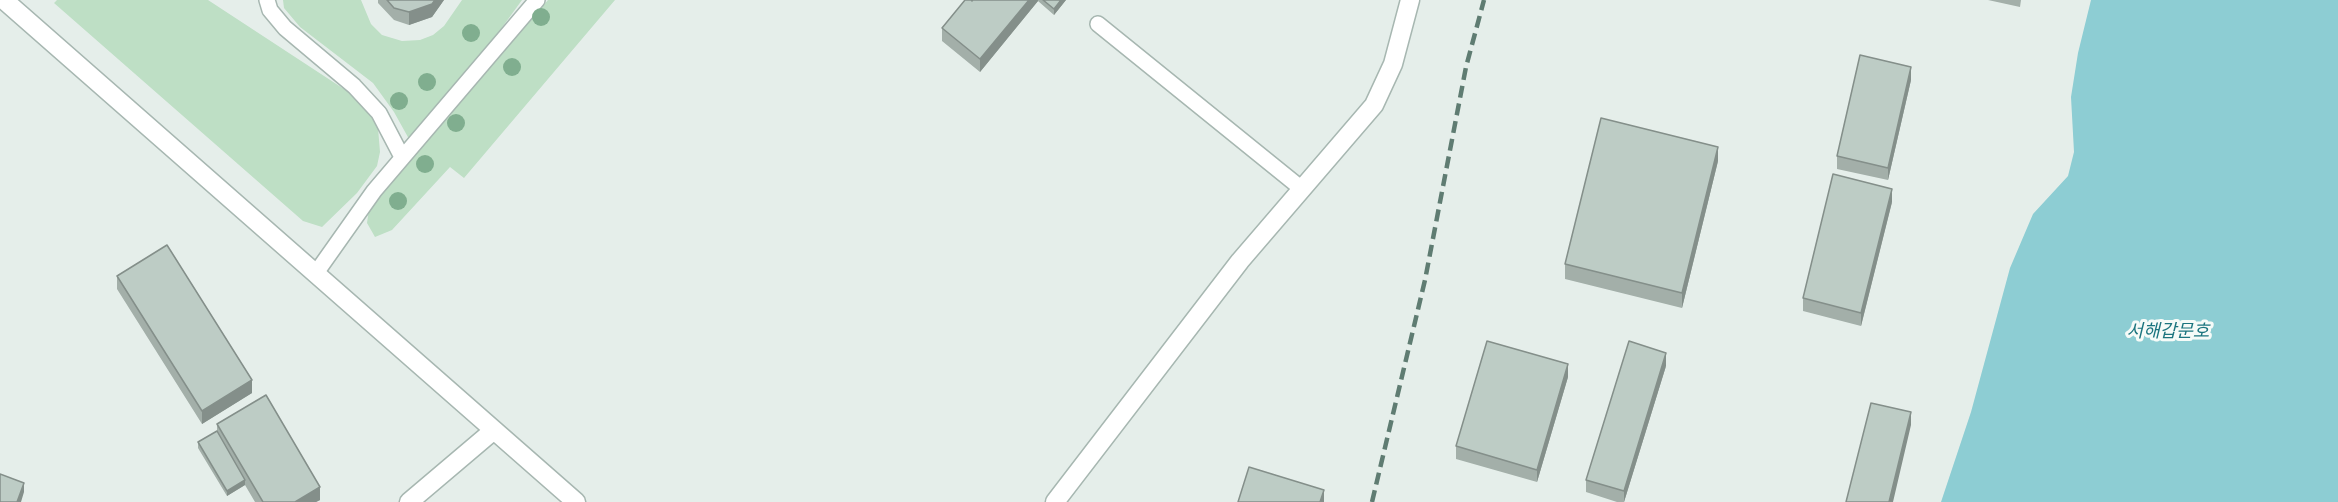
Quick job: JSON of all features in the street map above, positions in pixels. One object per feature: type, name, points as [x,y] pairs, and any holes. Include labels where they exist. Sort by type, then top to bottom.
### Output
[{"type":"street","points":[[4,0],[576,502]]},
{"type":"street","points":[[1055,502],[1240,261],[1374,105],[1394,64],[1410,0]]},
{"type":"street","points":[[409,502],[494,430]]},
{"type":"lane","points":[[267,0],[270,10],[285,28],[354,86],[379,113],[402,157]]},
{"type":"lane","points":[[316,273],[374,191],[537,0]]},
{"type":"lane","points":[[1098,24],[1302,189]]},
{"type":"green space","points":[[57,0],[208,0],[350,93],[368,111],[378,128],[380,152],[377,166],[357,193],[322,227],[303,221],[54,3]]},
{"type":"green space","points":[[283,0],[361,0],[371,24],[382,35],[402,41],[420,40],[433,35],[444,26],[462,0],[522,0],[482,55],[409,139],[394,112],[373,83],[300,27],[284,8]]},
{"type":"green space","points":[[548,0],[615,0],[464,178],[450,167],[392,230],[375,237],[367,223],[369,209]]},
{"type":"water","name":"서해갑문호","points":[[2091,0],[2338,0],[2338,502],[1941,502],[1971,412],[2010,268],[2033,214],[2068,176],[2074,152],[2071,97],[2078,53]]},
{"type":"building","points":[[387,0],[435,0],[432,4],[409,12],[394,8]]},
{"type":"building","points":[[965,0],[1029,0],[980,59],[942,28]]},
{"type":"building","points":[[1043,0],[1061,0],[1054,9]]},
{"type":"building","points":[[1860,55],[1911,67],[1888,168],[1837,156]]},
{"type":"building","points":[[1601,118],[1718,147],[1682,293],[1565,264]]},
{"type":"building","points":[[1833,174],[1892,189],[1861,313],[1803,298]]},
{"type":"building","points":[[167,245],[252,380],[202,411],[117,276]]},
{"type":"building","points":[[1487,341],[1568,364],[1537,470],[1456,446]]},
{"type":"building","points":[[1629,341],[1666,353],[1624,491],[1586,480]]},
{"type":"building","points":[[266,395],[320,487],[295,502],[263,502],[217,424]]},
{"type":"building","points":[[1871,403],[1911,412],[1889,502],[1846,502]]},
{"type":"building","points":[[217,431],[245,480],[227,491],[198,442]]},
{"type":"building","points":[[1249,467],[1324,490],[1320,502],[1238,502]]},
{"type":"building","points":[[0,474],[24,483],[17,502],[0,502]]},
{"type":"railway","points":[[1372,502],[1425,280],[1466,67],[1484,0]]}]
